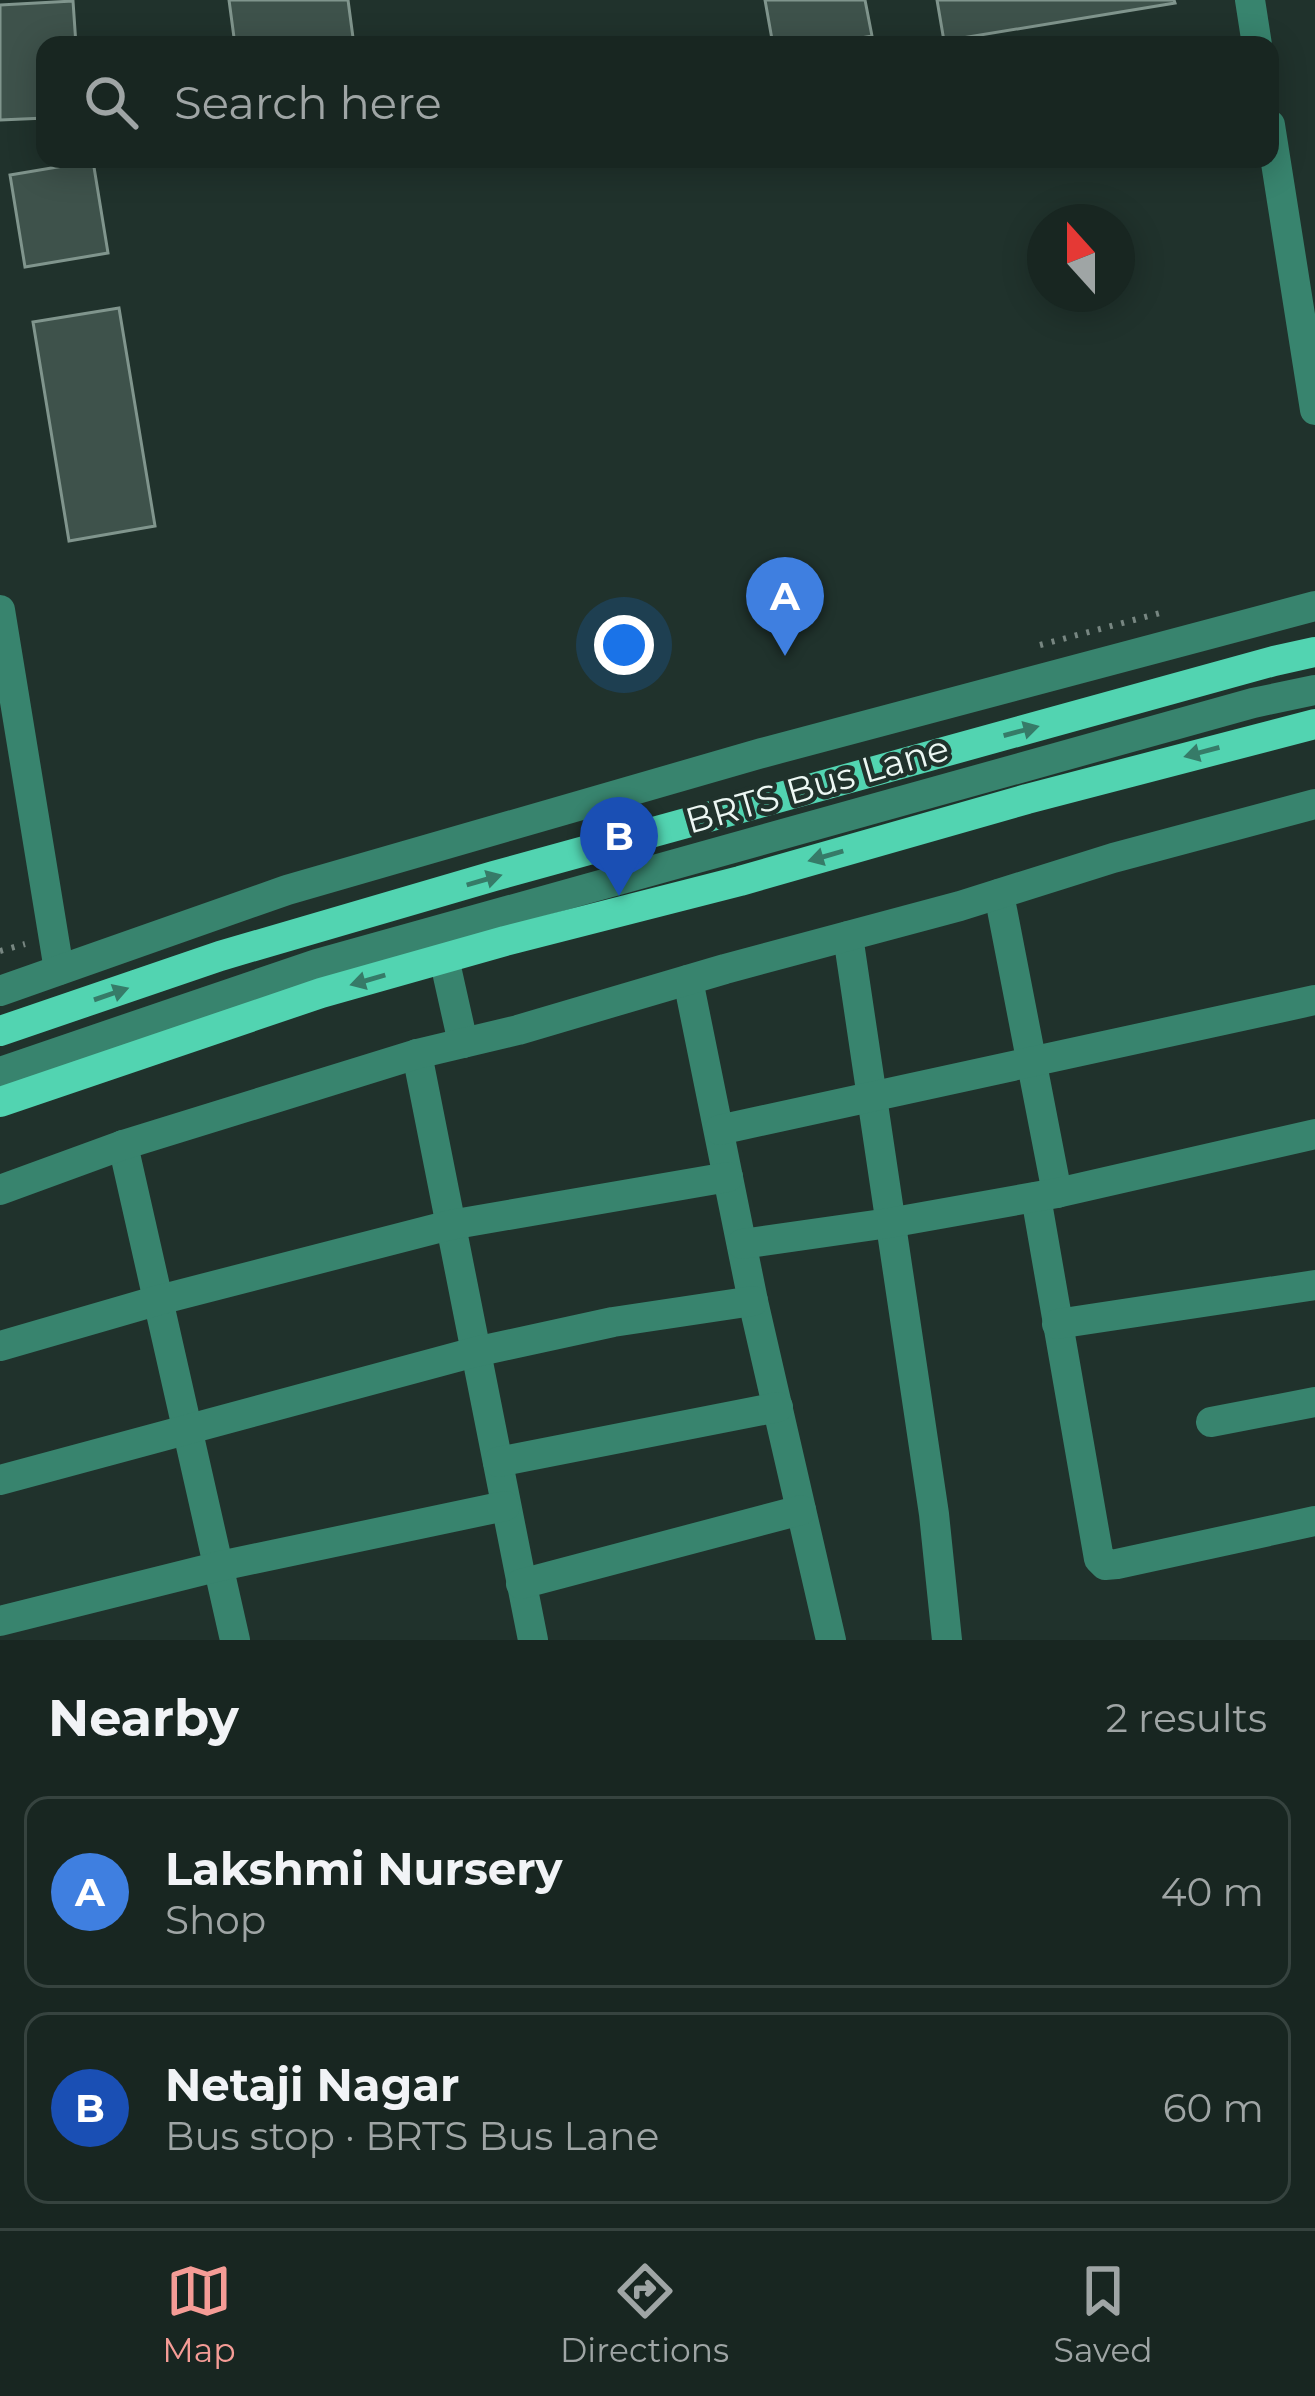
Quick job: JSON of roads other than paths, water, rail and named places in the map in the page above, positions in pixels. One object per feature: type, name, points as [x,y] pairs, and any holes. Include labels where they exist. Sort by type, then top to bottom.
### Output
[{"type":"main road","points":[[0,1031],[220,956],[494,876],[1315,652]]},
{"type":"main road","points":[[0,1102],[321,993],[1315,724]]},
{"type":"street","points":[[1250,0],[1256,36]]},
{"type":"street","points":[[1277,168],[1315,410]]},
{"type":"street","points":[[0,991],[287,890],[762,753],[1315,606]]},
{"type":"street","points":[[0,610],[59,970]]},
{"type":"street","name":"BRTS Bus Lane","points":[[0,1072],[317,964],[1315,690]]},
{"type":"street","points":[[0,1190],[122,1145],[417,1054],[1315,803]]},
{"type":"street","points":[[999,893],[1032,1063],[1057,1324],[1099,1559],[1117,1564],[1315,1521]]},
{"type":"street","points":[[848,936],[934,1514],[947,1640]]},
{"type":"street","points":[[444,958],[463,1043]]},
{"type":"street","points":[[688,980],[831,1640]]},
{"type":"street","points":[[719,1130],[1315,1000]]},
{"type":"street","points":[[417,1054],[529,1639]]},
{"type":"street","points":[[742,1244],[1046,1195],[1315,1134]]},
{"type":"street","points":[[122,1145],[235,1640]]},
{"type":"street","points":[[0,1346],[450,1225],[728,1177]]},
{"type":"street","points":[[1057,1324],[1315,1285]]},
{"type":"street","points":[[0,1480],[475,1352],[613,1322],[754,1301]]},
{"type":"street","points":[[1211,1422],[1315,1402]]},
{"type":"street","points":[[498,1462],[778,1408]]},
{"type":"street","points":[[0,1622],[220,1567],[505,1506]]},
{"type":"street","points":[[521,1584],[802,1510]]},
{"type":"place","name":"Lakshmi Nursery","points":[[785,656]]},
{"type":"place","name":"Netaji Nagar","points":[[619,896]]}]
